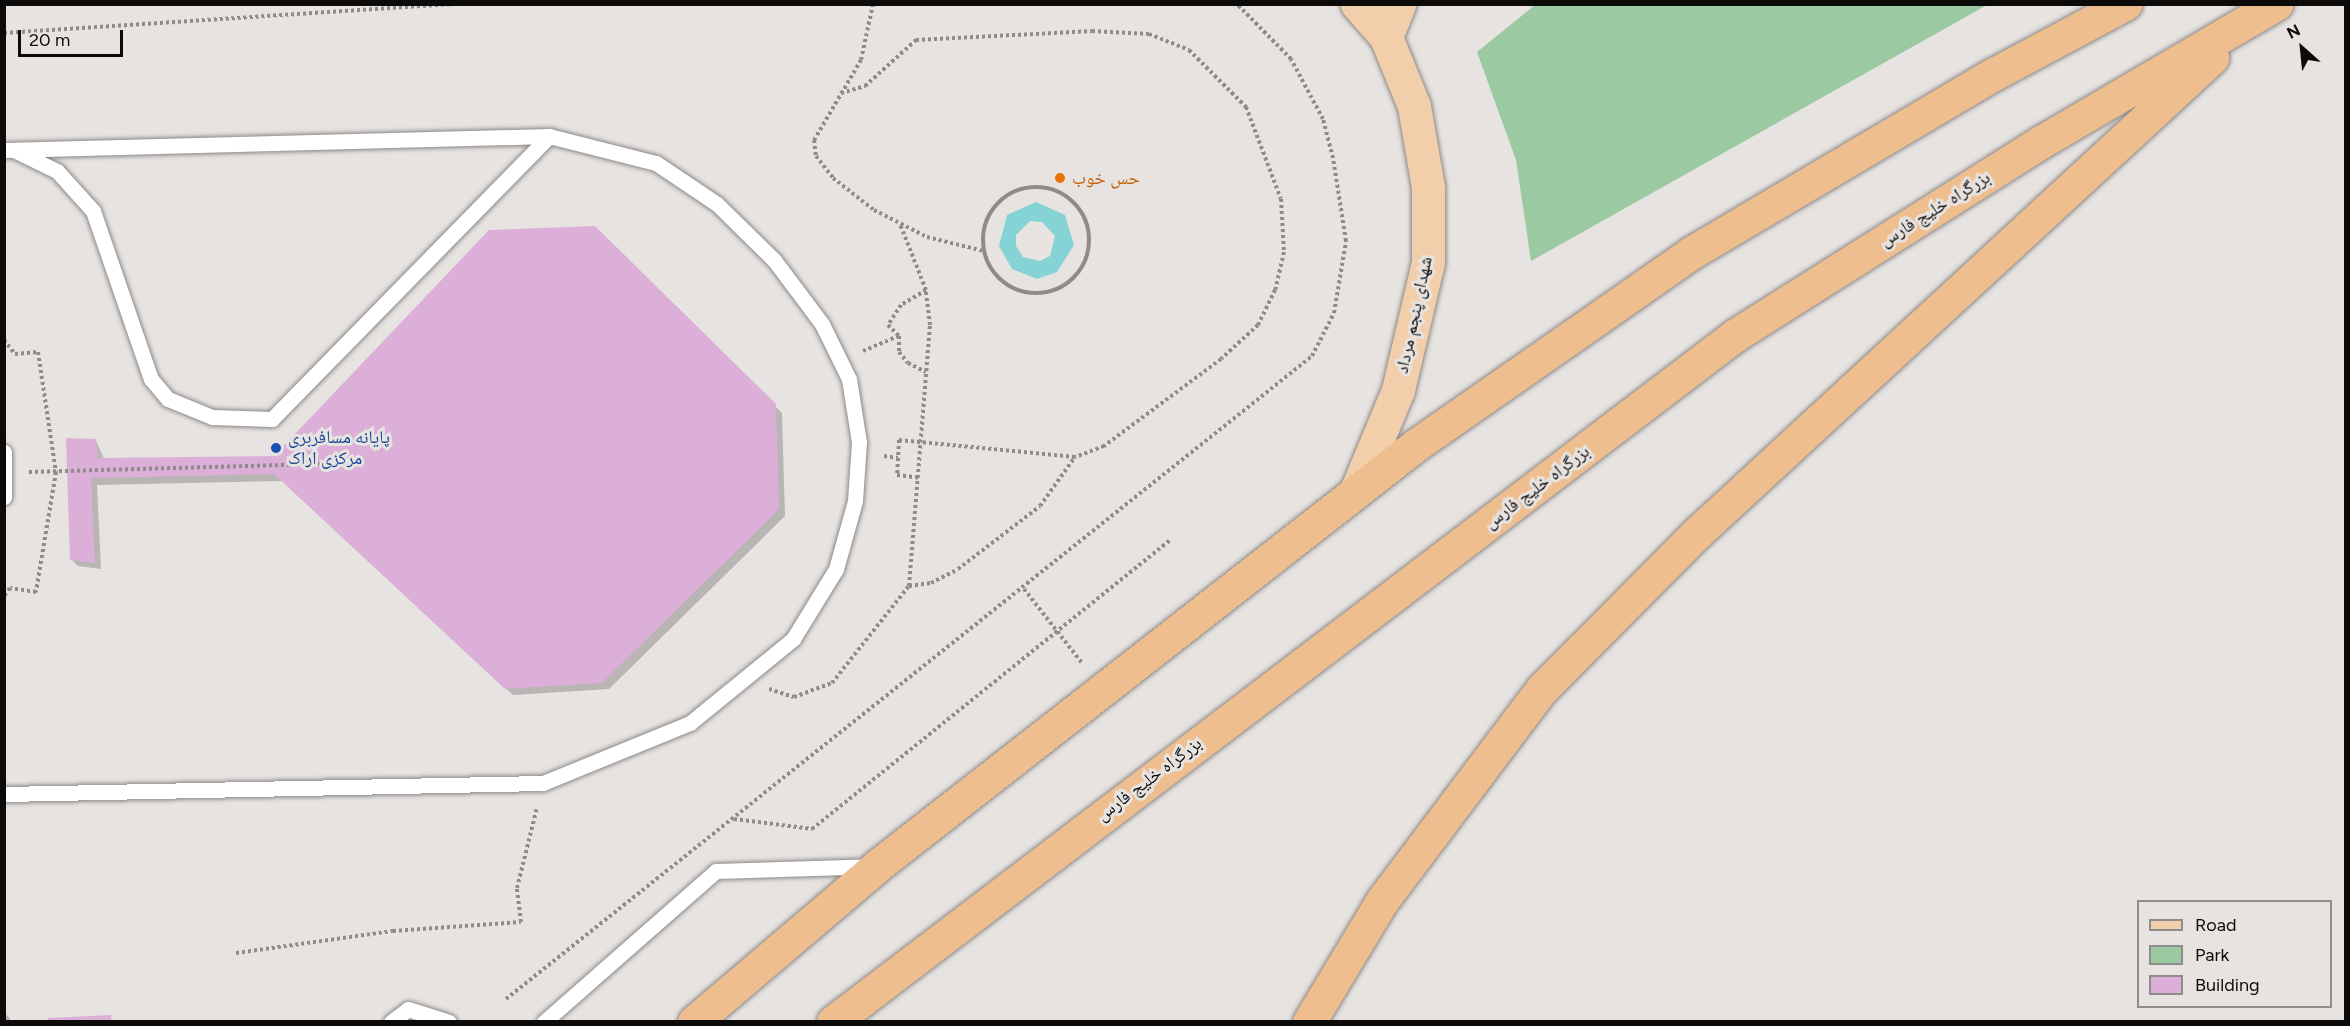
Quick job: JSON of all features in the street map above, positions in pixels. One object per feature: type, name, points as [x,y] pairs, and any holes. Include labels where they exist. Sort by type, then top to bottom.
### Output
[{"type":"highway","points":[[694,1022],[877,866],[1356,491],[1691,253],[1994,74],[2125,4]]},
{"type":"highway","points":[[1309,1022],[1382,901],[1542,689],[1697,533],[2267,10]]},
{"type":"highway","name":"بزرگراه خلیج فارس","points":[[833,1022],[1734,336],[2041,142],[2267,10]]},
{"type":"main road","name":"شهدای پنجم مرداد","points":[[1356,491],[1398,390],[1428,262],[1428,187],[1414,106],[1386,37],[1357,4]]},
{"type":"main road","points":[[1386,37],[1399,4]]},
{"type":"lane","points":[[9,150],[57,171],[93,211],[151,379],[168,399],[212,417],[272,419],[549,136]]},
{"type":"lane","points":[[4,794],[543,783],[690,723],[793,639],[840,558],[855,501],[859,442],[849,379],[822,324],[774,260],[717,204],[656,163],[549,136],[9,150]]},
{"type":"lane","points":[[4,452],[4,497]]},
{"type":"lane","points":[[544,1022],[716,871],[877,866]]},
{"type":"lane","points":[[392,1022],[408,1009],[449,1022]]},
{"type":"path","points":[[4,33],[453,4]]},
{"type":"path","points":[[873,4],[861,60],[814,140],[816,156],[852,195],[900,224],[948,244],[984,251]]},
{"type":"path","points":[[506,999],[1286,381],[1312,356],[1334,313],[1346,241],[1323,119],[1291,59],[1236,4]]},
{"type":"path","points":[[842,93],[865,86],[916,40],[1092,31],[1149,34],[1189,50],[1246,107],[1266,150],[1282,220],[1282,262],[1258,325],[1104,446],[1075,457],[922,440],[899,440],[897,475],[920,478]]},
{"type":"path","points":[[1022,189],[1059,191],[1076,204],[1087,222],[1083,264],[1051,291],[1009,286],[993,271],[984,251],[984,230],[992,210],[1022,189]]},
{"type":"path","points":[[750,674],[773,692],[794,698],[832,683],[909,586],[920,478],[926,372],[926,290],[900,224]]},
{"type":"path","points":[[926,290],[892,315],[888,325],[899,336],[899,352],[926,372]]},
{"type":"path","points":[[840,360],[899,336]]},
{"type":"path","points":[[4,340],[15,354],[38,352],[56,472],[36,592],[10,588],[4,596]]},
{"type":"path","points":[[909,586],[931,583],[958,569],[1040,506],[1075,457]]},
{"type":"path","points":[[56,472],[346,463]]},
{"type":"path","points":[[733,819],[812,829],[1170,540]]},
{"type":"path","points":[[1024,589],[1058,630]]},
{"type":"path","points":[[236,953],[393,931],[521,922],[516,888],[543,783]]},
{"type":"green space","points":[[1535,5],[1987,5],[1531,261],[1516,160],[1477,52]]},
{"type":"water","points":[[1036,202],[1065,215],[1074,245],[1057,272],[1037,279],[1012,269],[999,246],[1007,215]],"holes":[[[1030,221],[1042,222],[1055,236],[1050,256],[1040,261],[1023,257],[1016,246],[1016,235]]]},
{"type":"building","points":[[595,226],[776,404],[779,509],[602,683],[505,689],[274,474],[91,478],[95,563],[70,560],[66,438],[96,439],[98,458],[274,456],[489,230]]},
{"type":"building","points":[[111,1015],[112,1022],[48,1022],[48,1018]]},
{"type":"place","name":"حس خوب","points":[[1060,178]]},
{"type":"place","name":"پایانه مسافربری مرکزی اراک","points":[[276,448]]}]
